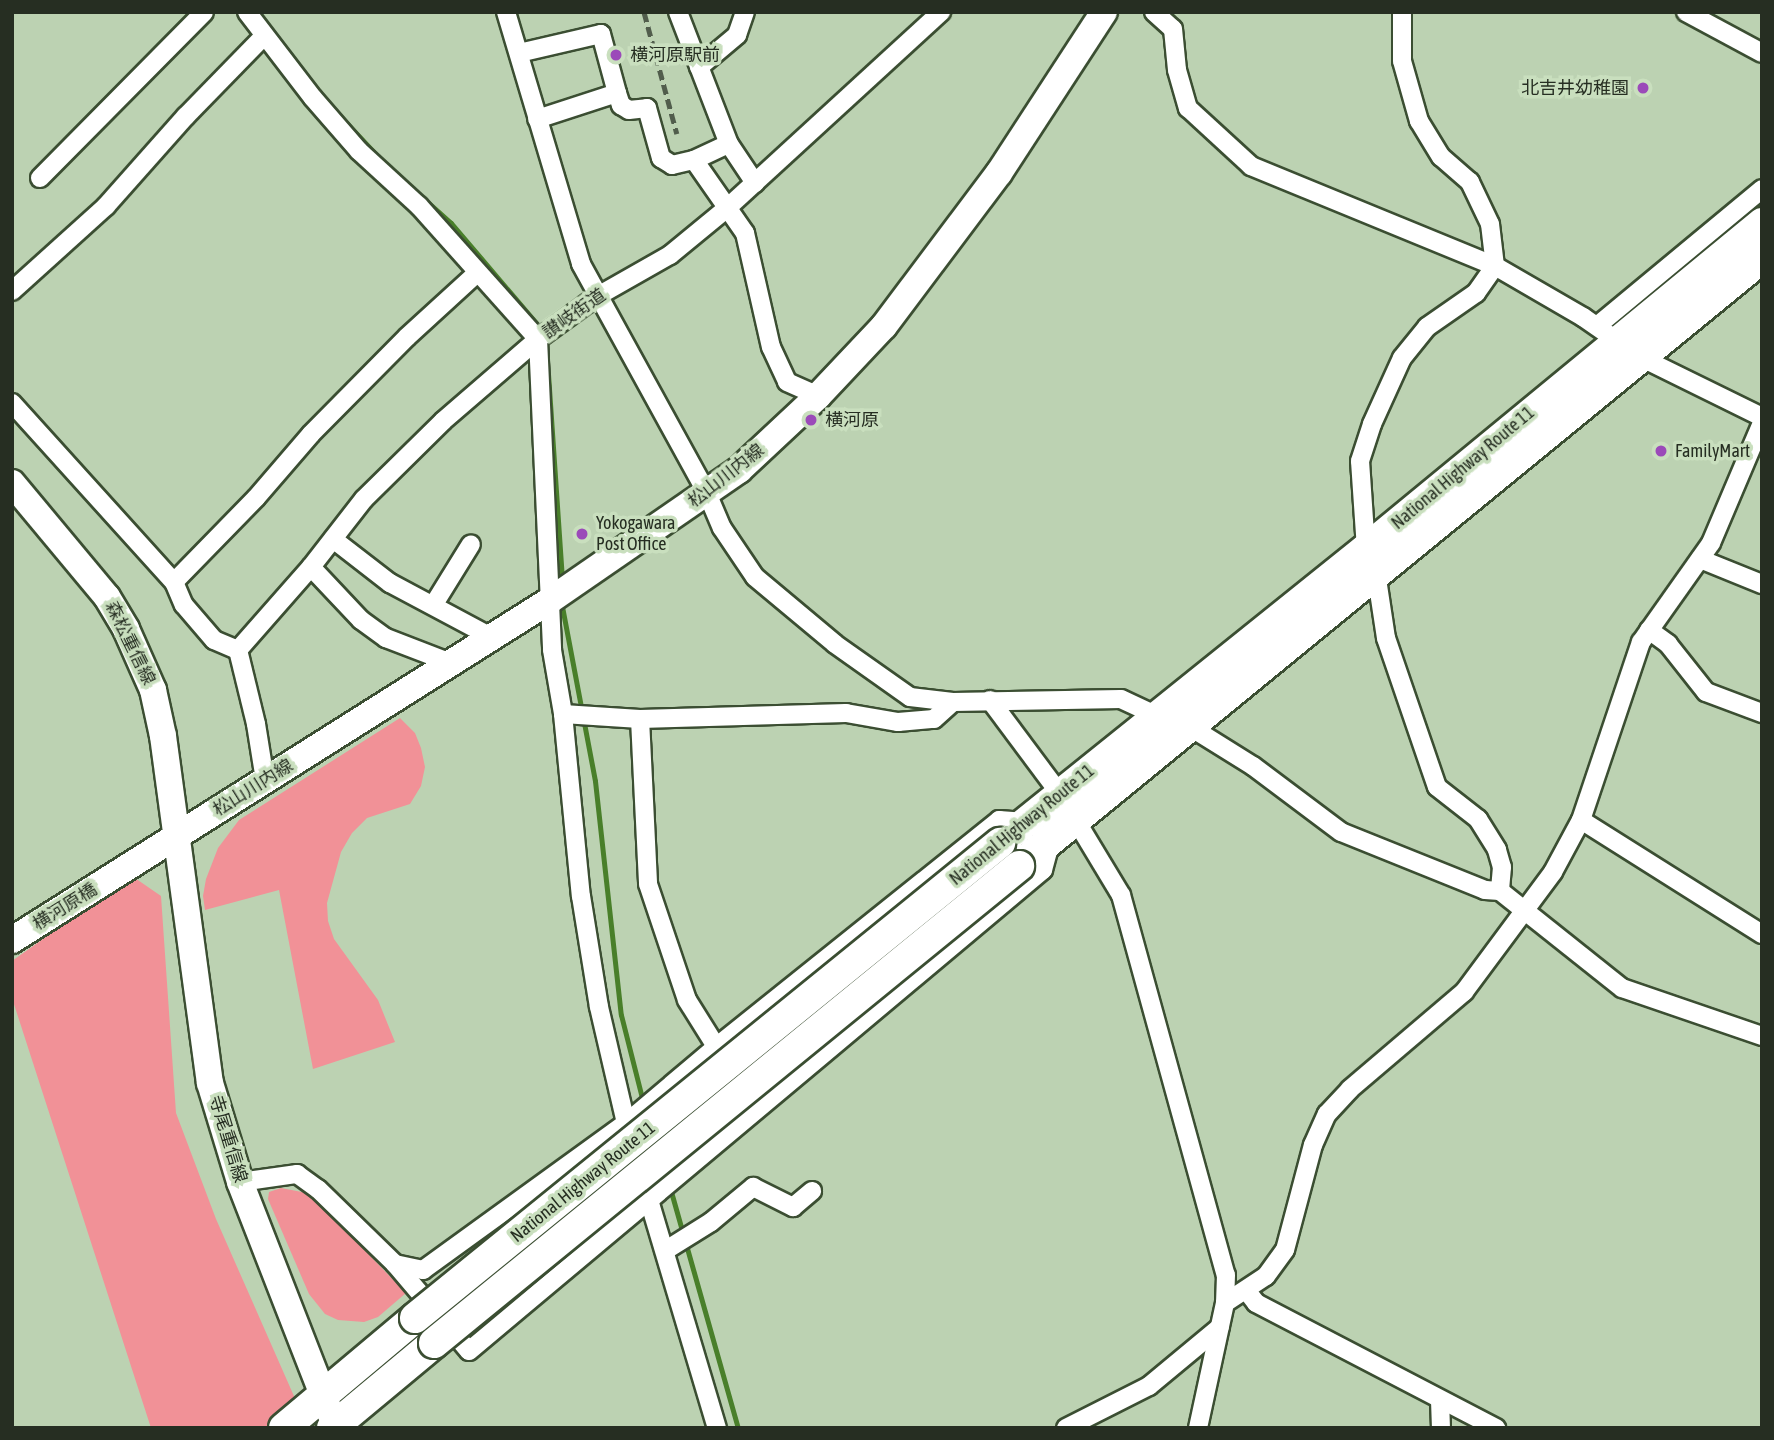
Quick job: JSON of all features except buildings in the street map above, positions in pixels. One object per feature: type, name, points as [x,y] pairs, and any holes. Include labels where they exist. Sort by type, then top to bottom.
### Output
[{"type":"highway","name":"National Highway Route 11","points":[[334,1427],[1192,727],[1371,561],[1607,334],[1762,223]]},
{"type":"highway","name":"National Highway Route 11","points":[[287,1425],[1157,716],[1371,561],[1642,358],[1762,258]]},
{"type":"main road","name":"松山川内線","points":[[117,874],[549,601],[739,470],[818,396],[884,326],[999,173],[1104,12]]},
{"type":"main road","name":"森松重信線","points":[[12,483],[107,597],[139,656],[153,690],[163,736],[174,836]]},
{"type":"main road","name":"寺尾重信線","points":[[174,836],[210,1083],[240,1182],[334,1427]]},
{"type":"main road","name":"横河原橋","points":[[12,940],[117,874]]},
{"type":"street","points":[[40,178],[204,12]]},
{"type":"street","points":[[247,12],[264,37],[359,151],[419,205],[477,273],[542,337],[552,650],[563,714],[581,896],[599,1007],[626,1123],[652,1200],[717,1428]]},
{"type":"street","points":[[506,12],[581,264],[596,296],[707,493],[722,528],[755,577],[835,644],[910,697],[953,702],[1121,699],[1157,716]]},
{"type":"street","points":[[678,12],[729,144],[755,183]]},
{"type":"street","points":[[699,67],[737,35],[745,12]]},
{"type":"street","name":"讃岐街道","points":[[238,650],[311,567],[364,499],[443,421],[542,337],[596,296],[670,255],[755,183],[941,12]]},
{"type":"street","points":[[1154,12],[1173,29],[1177,70],[1188,108],[1251,166],[1494,266],[1642,358],[1762,417]]},
{"type":"street","points":[[1402,12],[1402,61],[1419,121],[1441,157],[1470,182],[1490,224],[1494,266],[1476,293],[1427,327],[1402,358],[1372,424],[1360,461],[1371,561],[1385,638],[1437,787],[1478,818],[1497,850],[1502,867],[1500,891]]},
{"type":"street","points":[[1686,12],[1762,53]]},
{"type":"street","points":[[519,53],[601,34],[621,105],[629,110],[647,108],[661,158],[672,166],[694,160],[729,144]]},
{"type":"street","points":[[12,291],[106,206],[186,116],[264,37]]},
{"type":"street","points":[[537,119],[617,93]]},
{"type":"street","points":[[694,160],[744,233],[771,347],[787,382],[818,396]]},
{"type":"street","points":[[1607,334],[1762,189]]},
{"type":"street","points":[[174,582],[256,498],[311,434],[407,337],[477,273]]},
{"type":"street","points":[[12,403],[174,582],[184,605],[214,640],[238,650],[256,724],[265,780]]},
{"type":"street","points":[[1225,1303],[1266,1276],[1284,1250],[1313,1145],[1327,1114],[1350,1089],[1464,992],[1553,872],[1581,820],[1640,642],[1711,543],[1762,423]]},
{"type":"street","points":[[333,539],[390,583],[434,604],[491,638]]},
{"type":"street","points":[[434,604],[471,544]]},
{"type":"street","points":[[1700,559],[1762,583]]},
{"type":"street","points":[[311,567],[369,626],[386,638],[451,663]]},
{"type":"street","points":[[1649,630],[1668,644],[1706,692],[1762,713]]},
{"type":"street","points":[[990,700],[1060,794],[1121,895],[1226,1275],[1225,1303],[1201,1425]]},
{"type":"street","points":[[563,714],[640,719],[846,713],[898,722],[934,719],[953,702]]},
{"type":"street","points":[[640,719],[648,884],[687,1000],[756,1109]]},
{"type":"street","points":[[1192,727],[1253,766],[1341,832],[1485,890],[1500,891],[1523,912],[1622,988],[1762,1036]]},
{"type":"street","points":[[396,1264],[423,1270],[626,1123],[716,1047],[999,820],[1026,822]]},
{"type":"street","points":[[1581,820],[1762,934]]},
{"type":"street","points":[[240,1182],[297,1174],[363,1229],[469,1351],[1043,870],[1050,841]]},
{"type":"street","points":[[666,1250],[711,1222],[753,1187],[793,1207],[812,1191]]},
{"type":"street","points":[[1247,1290],[1256,1303],[1496,1428]]},
{"type":"street","points":[[1066,1428],[1149,1386],[1220,1327]]},
{"type":"street","points":[[1440,1400],[1441,1428]]},
{"type":"shaded area","points":[[400,718],[415,733],[421,748],[425,767],[421,786],[410,804],[367,818],[352,833],[341,852],[327,903],[328,921],[334,939],[378,1000],[395,1042],[313,1069],[279,890],[205,910],[203,896],[206,879],[218,848],[239,820]]},
{"type":"shaded area","points":[[132,876],[161,896],[176,1113],[216,1219],[308,1428],[151,1428],[12,998],[12,961]]},
{"type":"shaded area","points":[[281,1188],[307,1193],[406,1293],[378,1317],[364,1322],[338,1320],[325,1314],[309,1294],[268,1199],[269,1192]]},
{"type":"waterway","points":[[340,116],[384,163]]},
{"type":"waterway","points":[[422,197],[451,223],[542,330]]},
{"type":"waterway","points":[[548,374],[562,581]]},
{"type":"waterway","points":[[561,601],[595,781],[621,1015],[643,1102]]},
{"type":"waterway","points":[[670,1188],[738,1428]]},
{"type":"railway","points":[[644,12],[677,134]]},
{"type":"place","name":"横河原駅前","points":[[616,55]]},
{"type":"place","name":"北吉井幼稚園","points":[[1643,88]]},
{"type":"place","name":"横河原","points":[[811,420]]},
{"type":"place","name":"FamilyMart","points":[[1661,451]]},
{"type":"place","name":"Yokogawara Post Office","points":[[582,534]]}]
